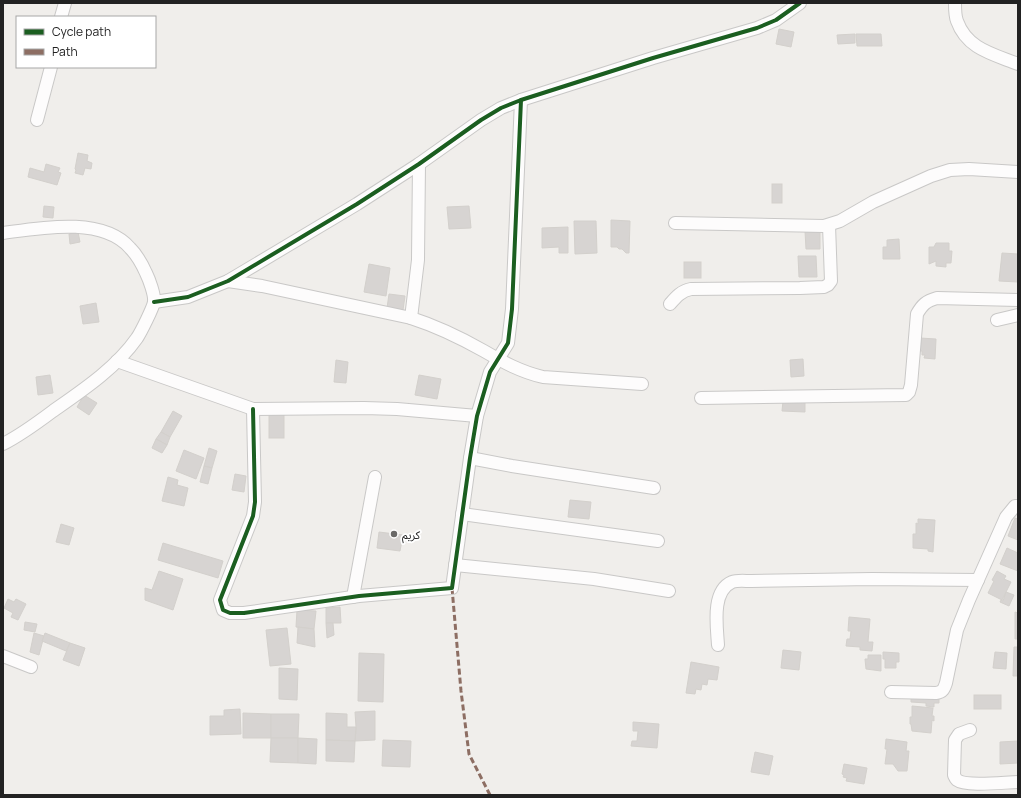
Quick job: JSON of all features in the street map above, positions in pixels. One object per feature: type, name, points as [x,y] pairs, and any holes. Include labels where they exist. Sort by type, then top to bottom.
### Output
[{"type":"street","points":[[61,16],[65,3]]},
{"type":"street","points":[[154,302],[188,297],[228,281],[357,204],[501,108],[521,100],[653,58],[758,28],[776,20],[800,3]]},
{"type":"street","points":[[955,3],[957,20],[961,30],[970,42],[979,48],[1018,64]]},
{"type":"street","points":[[37,120],[51,68]]},
{"type":"street","points":[[253,409],[255,502],[253,516],[220,600],[223,610],[230,613],[244,613],[353,597],[452,588],[477,416],[490,372],[508,342],[512,309],[521,100]]},
{"type":"street","points":[[411,318],[418,260],[419,164]]},
{"type":"street","points":[[675,223],[824,226],[840,221],[873,202],[931,176],[950,170],[969,169],[1018,172]]},
{"type":"street","points":[[670,304],[679,294],[685,290],[691,289],[824,287],[831,282],[829,225]]},
{"type":"street","points":[[3,233],[57,226],[74,226],[95,229],[114,236],[130,247],[141,262],[149,279],[154,302],[137,337],[117,361],[79,392],[16,437],[3,444]]},
{"type":"street","points":[[228,281],[262,286],[411,318],[445,332],[528,374],[543,377],[642,384]]},
{"type":"street","points":[[701,398],[816,395],[906,395],[911,385],[917,314],[922,306],[928,301],[937,298],[1018,300]]},
{"type":"street","points":[[996,320],[1018,315]]},
{"type":"street","points":[[117,361],[253,409],[397,409],[477,416]]},
{"type":"street","points":[[470,458],[654,488]]},
{"type":"street","points":[[353,597],[376,477]]},
{"type":"street","points":[[890,692],[936,693],[941,692],[944,689],[957,630],[1006,517],[1015,506],[1018,506]]},
{"type":"street","points":[[462,514],[658,541]]},
{"type":"street","points":[[455,565],[594,579],[669,591]]},
{"type":"street","points":[[718,645],[717,603],[720,593],[732,582],[850,579],[978,580]]},
{"type":"street","points":[[3,656],[31,667]]},
{"type":"street","points":[[970,730],[959,734],[955,740],[955,778],[958,781],[974,784],[1018,782]]},
{"type":"building","points":[[779,29],[794,32],[791,47],[776,44]]},
{"type":"building","points":[[855,34],[855,43],[838,44],[837,35]]},
{"type":"building","points":[[856,34],[881,34],[882,46],[857,46]]},
{"type":"building","points":[[78,153],[88,155],[87,161],[92,163],[91,169],[85,168],[83,175],[75,173]]},
{"type":"building","points":[[46,164],[60,168],[58,172],[61,173],[57,185],[28,177],[30,168],[44,172]]},
{"type":"building","points":[[772,184],[782,184],[782,203],[772,203]]},
{"type":"building","points":[[44,206],[54,207],[53,218],[43,217]]},
{"type":"building","points":[[469,206],[471,228],[449,229],[447,207]]},
{"type":"building","points":[[611,220],[630,221],[629,253],[626,253],[617,247],[611,247]]},
{"type":"building","points":[[574,221],[596,221],[597,253],[575,254]]},
{"type":"building","points":[[568,227],[568,253],[559,253],[559,247],[542,248],[542,228]]},
{"type":"building","points":[[820,230],[820,249],[806,249],[805,231]]},
{"type":"building","points":[[78,232],[80,242],[70,244],[69,234]]},
{"type":"building","points":[[899,239],[900,259],[883,259],[883,247],[887,247],[887,240]]},
{"type":"building","points":[[936,243],[949,243],[949,251],[952,251],[951,263],[946,263],[946,267],[936,266],[936,261],[929,264],[929,247],[934,247]]},
{"type":"building","points":[[1002,253],[1018,254],[1018,282],[999,281]]},
{"type":"building","points":[[798,256],[816,256],[817,277],[799,277]]},
{"type":"building","points":[[684,262],[701,262],[701,278],[684,278]]},
{"type":"building","points":[[369,264],[390,268],[386,296],[364,292]]},
{"type":"building","points":[[389,294],[405,296],[403,310],[387,308]]},
{"type":"building","points":[[96,303],[99,322],[83,324],[80,306]]},
{"type":"building","points":[[920,338],[936,339],[935,359],[924,358],[925,355],[922,355],[922,351],[919,351]]},
{"type":"building","points":[[803,359],[804,376],[791,377],[790,360]]},
{"type":"building","points":[[336,360],[348,362],[346,383],[334,382]]},
{"type":"building","points":[[50,375],[53,393],[38,395],[36,377]]},
{"type":"building","points":[[419,375],[441,379],[437,399],[415,395]]},
{"type":"building","points":[[84,395],[97,403],[89,415],[77,407]]},
{"type":"building","points":[[783,401],[805,402],[805,412],[782,411]]},
{"type":"building","points":[[173,411],[182,416],[170,437],[161,432]]},
{"type":"building","points":[[269,414],[284,414],[284,438],[269,438]]},
{"type":"building","points":[[161,432],[170,437],[167,445],[156,439]]},
{"type":"building","points":[[156,439],[167,445],[162,453],[152,448]]},
{"type":"building","points":[[209,448],[217,451],[212,468],[204,466]]},
{"type":"building","points":[[184,450],[204,458],[196,479],[176,471]]},
{"type":"building","points":[[204,466],[212,468],[208,484],[200,482]]},
{"type":"building","points":[[235,474],[246,476],[244,492],[232,490]]},
{"type":"building","points":[[168,477],[178,480],[177,485],[188,488],[184,506],[162,501]]},
{"type":"building","points":[[570,500],[591,502],[589,519],[568,517]]},
{"type":"building","points":[[1015,518],[1018,519],[1018,540],[1008,536]]},
{"type":"building","points":[[918,519],[935,520],[933,552],[928,551],[928,549],[913,548],[913,534],[916,534],[916,523],[918,524]]},
{"type":"building","points":[[61,524],[74,528],[69,545],[56,542]]},
{"type":"building","points":[[379,532],[403,535],[400,551],[377,548]]},
{"type":"building","points":[[163,543],[223,561],[218,578],[158,560]]},
{"type":"building","points":[[1007,548],[1018,553],[1018,571],[1000,564]]},
{"type":"building","points":[[159,571],[183,579],[173,610],[145,600],[145,588],[152,590]]},
{"type":"building","points":[[997,571],[1006,576],[1004,579],[1011,582],[1002,600],[988,593],[994,581],[992,580]]},
{"type":"building","points":[[1006,592],[1014,595],[1009,606],[1000,602],[1001,600],[1003,601]]},
{"type":"building","points":[[8,599],[14,602],[16,599],[26,604],[18,620],[11,617],[13,613],[4,608]]},
{"type":"building","points":[[340,607],[341,623],[326,623],[326,608]]},
{"type":"building","points":[[297,610],[316,611],[314,629],[296,627]]},
{"type":"building","points":[[1015,612],[1018,613],[1018,639],[1015,639]]},
{"type":"building","points":[[849,617],[870,619],[868,642],[873,642],[872,651],[860,650],[860,647],[846,646],[847,639],[850,639],[851,631],[848,631]]},
{"type":"building","points":[[25,622],[37,624],[35,632],[24,630]]},
{"type":"building","points":[[326,623],[333,623],[334,635],[327,638]]},
{"type":"building","points":[[298,627],[314,629],[315,647],[297,643]]},
{"type":"building","points":[[287,628],[291,664],[270,666],[266,630]]},
{"type":"building","points":[[34,633],[44,636],[39,655],[30,652]]},
{"type":"building","points":[[45,633],[70,643],[66,651],[42,641]]},
{"type":"building","points":[[70,643],[85,648],[79,666],[63,660]]},
{"type":"building","points":[[1014,647],[1018,647],[1018,676],[1013,676]]},
{"type":"building","points":[[783,650],[801,652],[799,670],[781,668]]},
{"type":"building","points":[[883,652],[899,653],[899,662],[896,662],[896,668],[885,668]]},
{"type":"building","points":[[995,652],[1007,653],[1006,669],[993,668]]},
{"type":"building","points":[[359,653],[384,654],[383,702],[358,701]]},
{"type":"building","points":[[868,655],[881,655],[881,671],[866,669],[865,659],[868,659]]},
{"type":"building","points":[[691,662],[719,667],[717,680],[708,679],[707,685],[702,684],[701,690],[696,689],[695,694],[686,693]]},
{"type":"building","points":[[279,668],[298,669],[297,700],[279,699]]},
{"type":"building","points":[[911,695],[939,696],[939,703],[934,703],[934,707],[926,706],[926,703],[911,702]]},
{"type":"building","points":[[974,695],[1001,695],[1001,709],[974,709]]},
{"type":"building","points":[[912,706],[933,708],[932,716],[934,716],[934,721],[932,720],[931,733],[912,731],[910,717],[912,717]]},
{"type":"building","points":[[240,709],[241,734],[210,735],[210,716],[224,716],[224,710]]},
{"type":"building","points":[[375,711],[375,740],[355,741],[355,712]]},
{"type":"building","points":[[243,713],[271,714],[271,738],[243,738]]},
{"type":"building","points":[[326,713],[347,714],[347,727],[356,727],[355,741],[326,740]]},
{"type":"building","points":[[271,714],[299,714],[298,738],[271,738]]},
{"type":"building","points":[[633,722],[659,724],[657,748],[631,746],[632,741],[637,741],[638,731],[633,731]]},
{"type":"building","points":[[271,738],[298,738],[298,763],[270,762]]},
{"type":"building","points":[[298,738],[317,739],[316,764],[298,763]]},
{"type":"building","points":[[886,739],[907,742],[906,751],[909,751],[907,771],[898,771],[893,764],[885,764],[887,749],[885,749]]},
{"type":"building","points":[[326,740],[355,741],[354,762],[326,761]]},
{"type":"building","points":[[383,740],[411,741],[410,767],[382,766]]},
{"type":"building","points":[[1018,741],[1018,763],[1000,764],[1000,742]]},
{"type":"building","points":[[755,752],[773,756],[769,775],[751,772]]},
{"type":"building","points":[[844,764],[867,768],[864,784],[846,781],[847,778],[843,777],[844,775],[842,774]]},
{"type":"marked path","points":[[452,588],[461,691],[469,754],[490,795]]},
{"type":"cycle path","points":[[154,302],[188,297],[228,281],[357,204],[501,108],[521,100],[653,58],[757,28],[776,20],[800,3]]},
{"type":"cycle path","points":[[253,409],[255,502],[253,516],[220,600],[223,610],[230,613],[244,613],[359,596],[452,588],[477,416],[490,372],[508,343],[512,309],[521,100]]},
{"type":"place","name":"كريم","points":[[394,534]]}]
